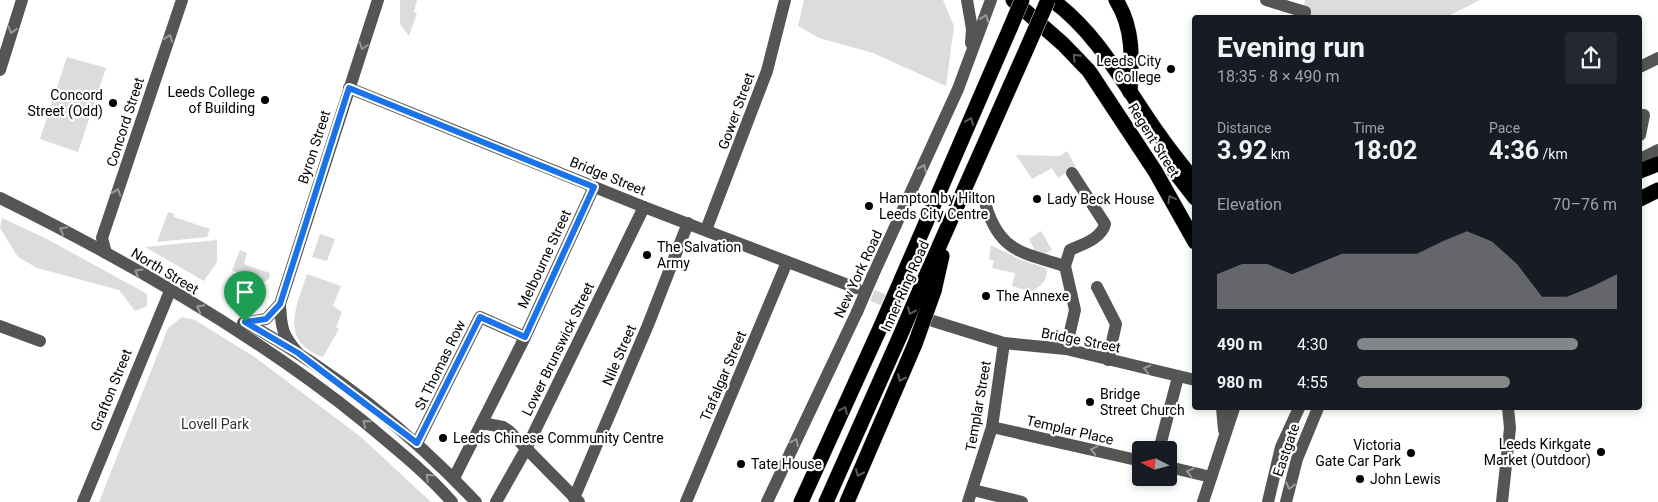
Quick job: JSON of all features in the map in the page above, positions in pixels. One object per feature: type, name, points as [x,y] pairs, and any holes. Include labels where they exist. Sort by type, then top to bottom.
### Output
[{"type":"highway","name":"Regent Street","points":[[1012,0],[1063,44],[1089,71],[1155,171],[1192,237]]},
{"type":"highway","name":"Inner Ring Road","points":[[801,502],[881,326],[1022,0]]},
{"type":"highway","name":"Inner Ring Road","points":[[826,502],[900,336],[928,289],[945,235],[1048,0]]},
{"type":"highway","name":"Regent Street","points":[[1052,0],[1066,10],[1100,46],[1160,136],[1192,178]]},
{"type":"highway","points":[[1119,2],[1130,36],[1133,58],[1130,92]]},
{"type":"highway","name":"Regent Street","points":[[1160,136],[1174,171],[1192,194]]},
{"type":"highway","points":[[1642,170],[1658,164]]},
{"type":"highway","points":[[1642,198],[1658,190]]},
{"type":"highway","points":[[847,502],[915,344],[928,289]]},
{"type":"street","points":[[1,63],[22,0]]},
{"type":"street","name":"Concord Street","points":[[106,253],[102,238],[182,0]]},
{"type":"street","name":"Byron Street","points":[[298,353],[285,339],[281,325],[280,304],[378,0]]},
{"type":"street","name":"Gower Street","points":[[706,230],[767,72],[785,0]]},
{"type":"street","points":[[967,0],[972,29],[969,61]]},
{"type":"street","name":"New York Road","points":[[767,502],[857,312],[969,61],[991,0]]},
{"type":"street","points":[[1266,0],[1305,12],[1304,15]]},
{"type":"street","points":[[1642,66],[1658,58]]},
{"type":"street","name":"Bridge Street","points":[[349,88],[641,206],[856,288]]},
{"type":"street","points":[[1642,157],[1658,150]]},
{"type":"street","points":[[1066,349],[1075,310],[1065,266],[1070,250],[1090,241],[1103,231],[1105,224],[1072,173]]},
{"type":"street","name":"Melbourne Street","points":[[454,478],[525,337],[594,187]]},
{"type":"street","name":"North Street","points":[[0,198],[106,253],[230,326],[326,391],[404,454],[452,502]]},
{"type":"street","name":"Lower Brunswick Street","points":[[496,502],[526,449],[641,206]]},
{"type":"street","points":[[986,206],[992,227],[1004,240],[1020,252],[1065,266]]},
{"type":"street","name":"Nile Street","points":[[576,500],[688,223]]},
{"type":"street","name":"Trafalgar Street","points":[[686,502],[787,262]]},
{"type":"street","points":[[1097,287],[1116,324],[1108,360]]},
{"type":"street","name":"Grafton Street","points":[[83,502],[170,291]]},
{"type":"street","points":[[230,326],[266,319],[280,304]]},
{"type":"street","name":"St Thomas Row","points":[[417,443],[480,317],[525,337]]},
{"type":"street","name":"Bridge Street","points":[[933,321],[1004,343],[1066,349],[1192,379]]},
{"type":"street","points":[[245,322],[298,353],[417,443],[476,502]]},
{"type":"street","points":[[0,326],[40,341]]},
{"type":"street","name":"Templar Street","points":[[968,502],[992,427],[1004,343]]},
{"type":"street","points":[[1161,441],[1178,377]]},
{"type":"street","points":[[1222,410],[1224,435]]},
{"type":"street","points":[[1203,502],[1233,410]]},
{"type":"street","name":"Eastgate","points":[[1268,502],[1281,446],[1298,410]]},
{"type":"street","name":"Eastgate","points":[[1286,502],[1297,459],[1317,410]]},
{"type":"street","points":[[1502,502],[1510,428],[1508,410]]},
{"type":"street","points":[[482,423],[503,427],[509,431],[576,500]]},
{"type":"street","name":"Templar Place","points":[[992,427],[1132,459]]},
{"type":"street","points":[[404,454],[406,445],[417,443]]},
{"type":"street","points":[[1178,469],[1211,477]]},
{"type":"street","points":[[973,490],[1022,502]]},
{"type":"green space","points":[[400,0],[417,0],[414,12],[417,13],[409,36],[400,24]]},
{"type":"green space","points":[[804,0],[943,0],[954,26],[946,86],[873,53],[819,38],[798,26]]},
{"type":"green space","points":[[1305,0],[1480,0],[1450,15],[1302,15]]},
{"type":"green space","points":[[67,57],[106,68],[78,152],[40,139]]},
{"type":"green space","points":[[1067,151],[1076,167],[1058,178],[1052,168],[1032,179],[1016,155],[1060,156]]},
{"type":"green space","points":[[168,212],[174,214],[174,217],[210,229],[207,237],[157,242]]},
{"type":"green space","points":[[2,218],[47,239],[147,294],[147,306],[135,311],[119,290],[37,268],[18,257],[0,228]]},
{"type":"green space","points":[[1041,231],[1052,250],[1042,255],[1035,251],[1029,239]]},
{"type":"green space","points":[[320,234],[335,239],[327,261],[312,257]]},
{"type":"green space","points":[[217,240],[217,262],[204,281],[145,247]]},
{"type":"green space","points":[[991,245],[1021,260],[1046,268],[1045,279],[1033,292],[1012,286],[1015,273],[992,268],[994,261],[989,259]]},
{"type":"green space","points":[[240,250],[247,253],[244,264],[270,273],[269,279],[258,285],[232,270]]},
{"type":"green space","points":[[307,274],[341,286],[333,306],[342,312],[336,327],[339,329],[323,357],[309,350],[300,342],[296,333],[294,322],[296,311]]},
{"type":"green space","name":"Lovell Park","points":[[182,317],[195,320],[256,358],[361,437],[431,502],[99,502],[168,328]]},
{"type":"tunnel","points":[[856,288],[918,315]]},
{"type":"place","name":"Leeds City College","points":[[1171,69]]},
{"type":"place","name":"Leeds College of Building","points":[[265,100]]},
{"type":"place","name":"Concord Street (Odd)","points":[[113,103]]},
{"type":"place","name":"Lady Beck House","points":[[1037,199]]},
{"type":"place","name":"Hampton by Hilton Leeds City Centre","points":[[869,206]]},
{"type":"place","name":"The Salvation Army","points":[[647,255]]},
{"type":"place","name":"The Annexe","points":[[986,296]]},
{"type":"place","name":"Bridge Street Church","points":[[1090,402]]},
{"type":"place","name":"Leeds Chinese Community Centre","points":[[443,438]]},
{"type":"place","name":"Leeds Kirkgate Market (Outdoor)","points":[[1601,452]]},
{"type":"place","name":"Victoria Gate Car Park","points":[[1411,453]]},
{"type":"place","name":"Tate House","points":[[741,464]]},
{"type":"place","name":"John Lewis","points":[[1360,479]]},
{"type":"route","points":[[349,88],[594,187],[525,337],[480,317],[417,443],[298,353],[245,322],[266,319],[280,304],[349,88]]}]
